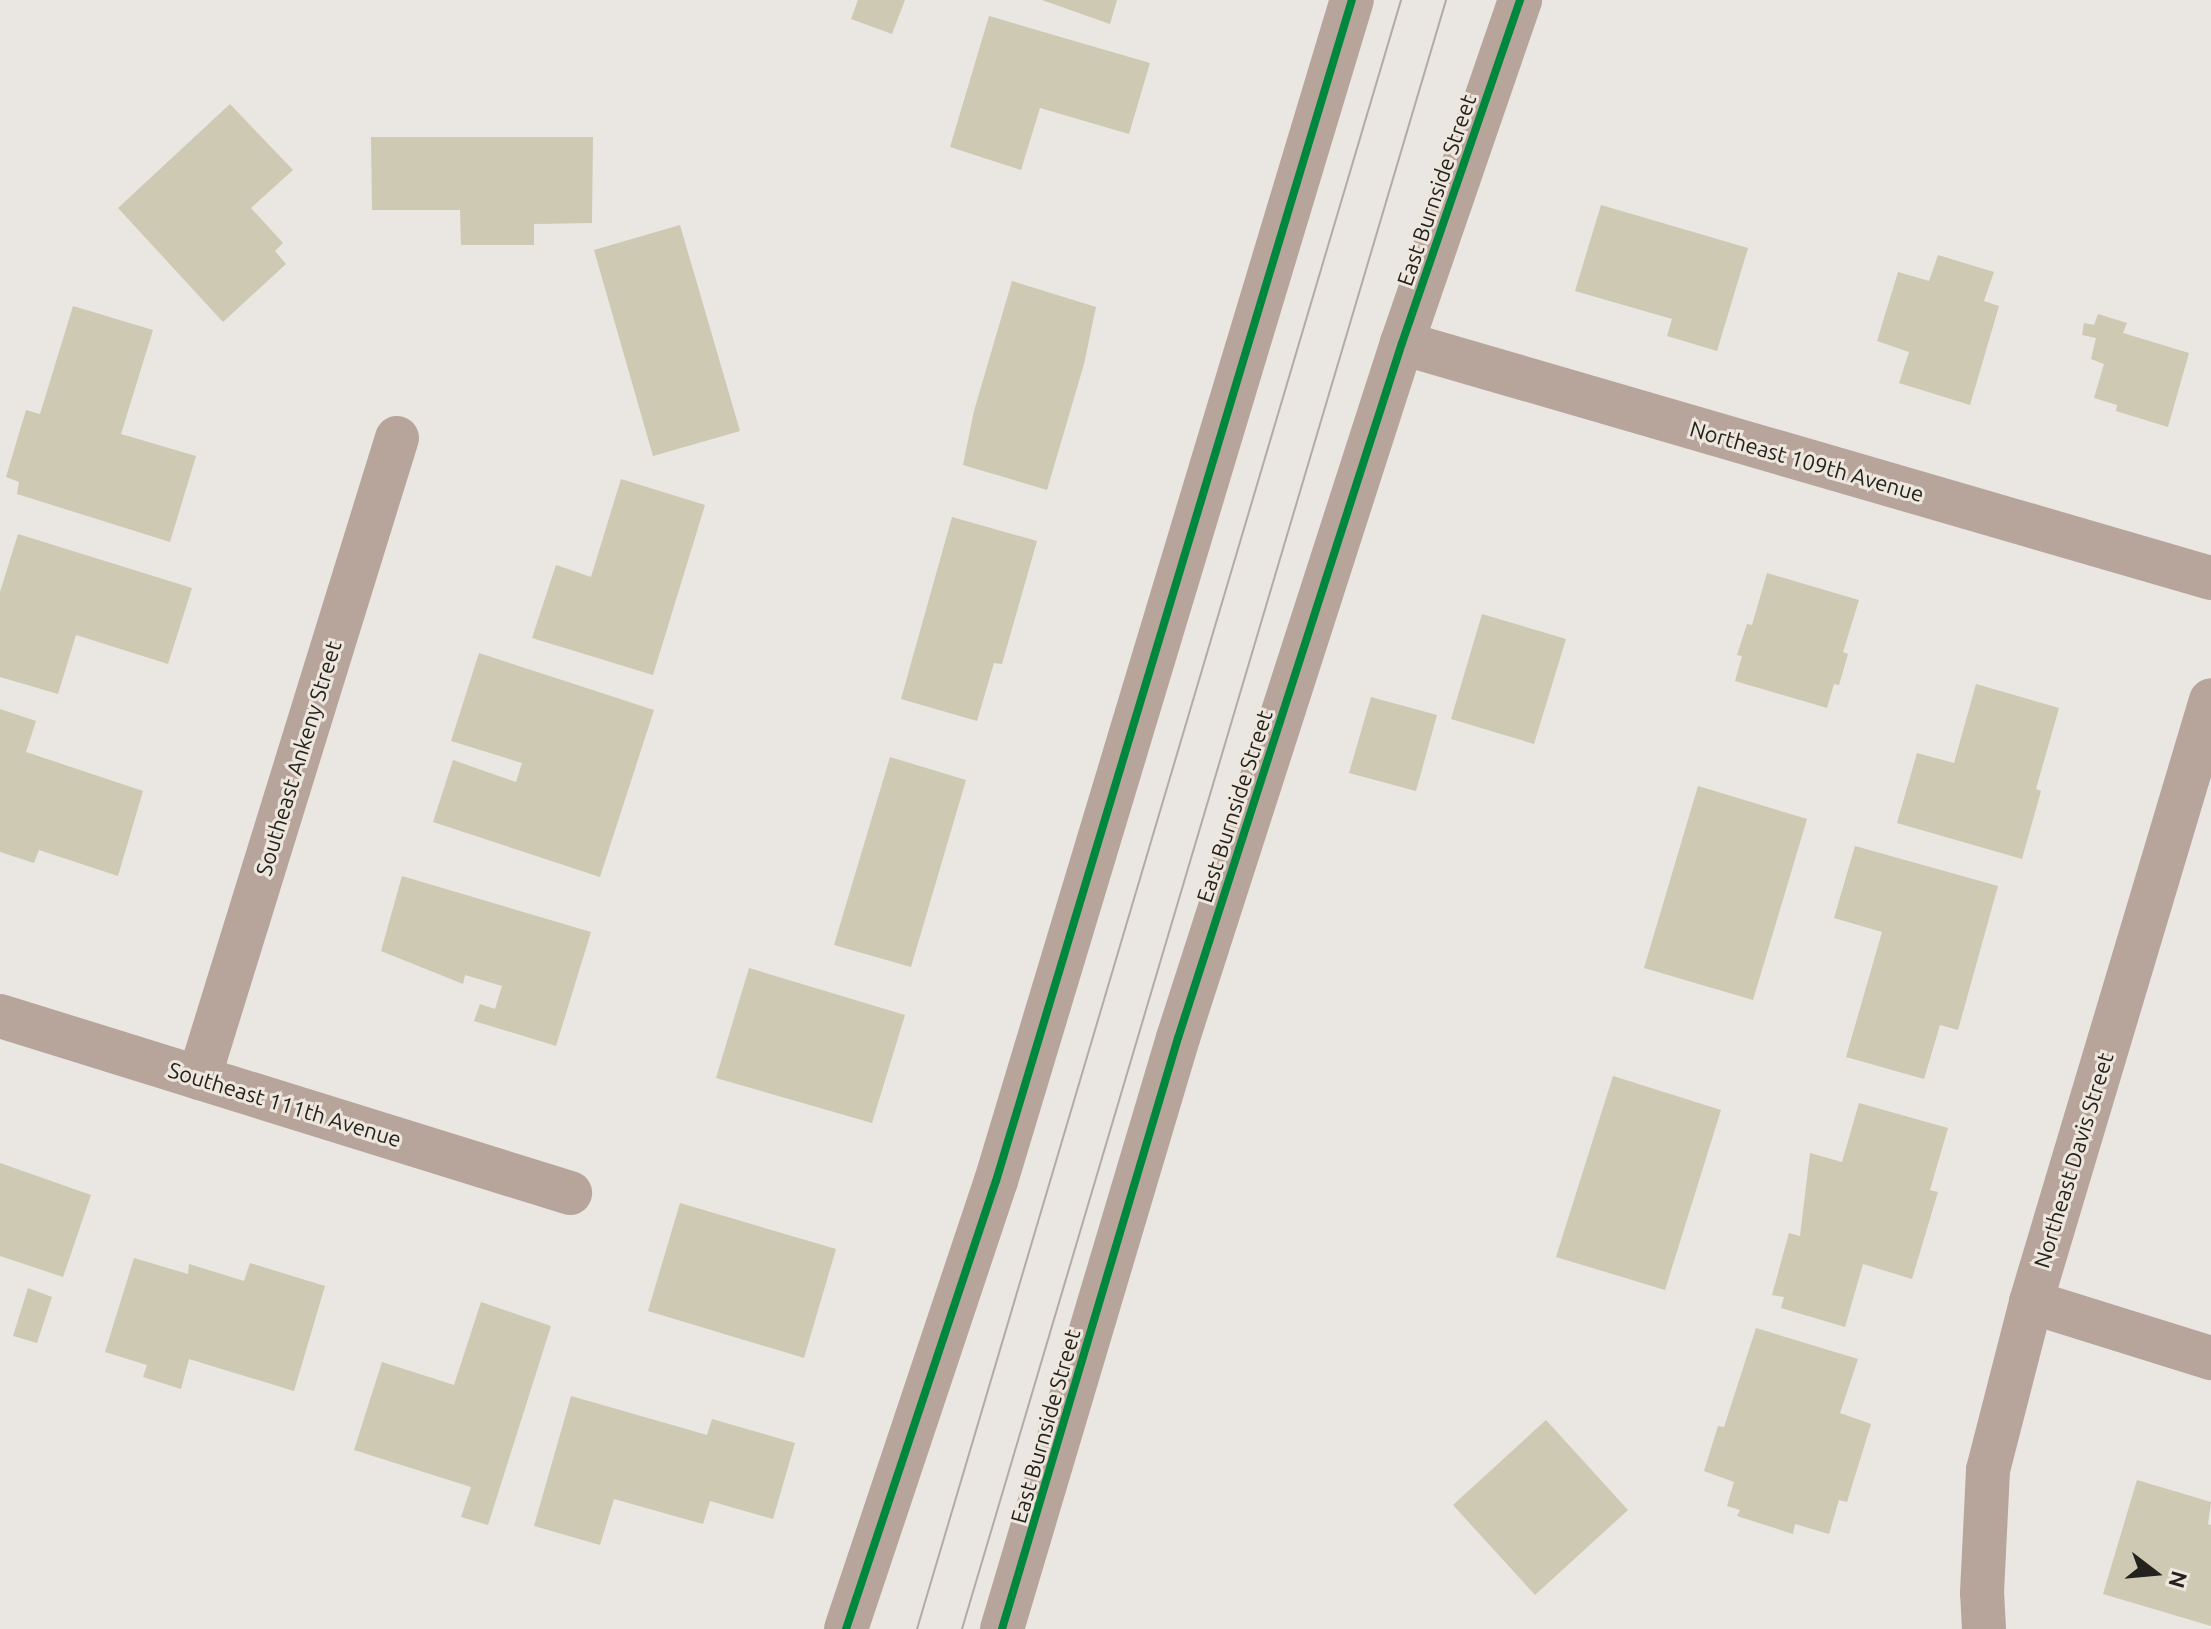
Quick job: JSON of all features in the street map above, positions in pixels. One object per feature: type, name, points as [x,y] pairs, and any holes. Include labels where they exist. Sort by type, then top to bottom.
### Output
[{"type":"street","points":[[846,1629],[996,1181],[1352,0]]},
{"type":"street","name":"East Burnside Street","points":[[1002,1629],[1178,1038],[1402,343],[1520,0]]},
{"type":"street","name":"Northeast 109th Avenue","points":[[1402,343],[2211,578]]},
{"type":"street","name":"Southeast Ankeny Street","points":[[199,1078],[397,438]]},
{"type":"street","name":"Northeast Davis Street","points":[[1984,1629],[1982,1593],[1988,1470],[2031,1302],[2211,700]]},
{"type":"street","name":"Southeast 111th Avenue","points":[[0,1016],[570,1193]]},
{"type":"street","points":[[2031,1302],[2211,1358]]},
{"type":"building","points":[[858,0],[905,0],[892,34],[851,19]]},
{"type":"building","points":[[1042,0],[1117,0],[1110,24]]},
{"type":"building","points":[[989,16],[1150,63],[1129,134],[1040,108],[1021,170],[950,147]]},
{"type":"building","points":[[230,104],[293,170],[251,208],[283,243],[275,251],[286,264],[223,322],[118,208]]},
{"type":"building","points":[[371,137],[593,137],[592,223],[534,224],[534,245],[461,245],[460,210],[372,210]]},
{"type":"building","points":[[1601,205],[1748,248],[1717,351],[1667,336],[1672,319],[1575,291]]},
{"type":"building","points":[[680,225],[740,431],[653,456],[594,250]]},
{"type":"building","points":[[1938,255],[1994,272],[1984,301],[1999,306],[1970,405],[1899,383],[1909,352],[1877,341],[1898,272],[1929,281]]},
{"type":"building","points":[[1012,281],[1096,307],[1084,364],[1047,490],[963,465],[974,411]]},
{"type":"building","points":[[73,306],[153,330],[121,434],[196,456],[170,542],[17,494],[19,482],[6,477],[26,410],[40,414]]},
{"type":"building","points":[[2098,314],[2127,323],[2123,333],[2189,353],[2168,427],[2116,411],[2117,405],[2094,398],[2104,364],[2091,359],[2096,338],[2082,335],[2084,323],[2094,325]]},
{"type":"building","points":[[621,479],[705,505],[653,675],[532,638],[556,565],[591,577]]},
{"type":"building","points":[[952,517],[1037,541],[1002,664],[994,663],[977,721],[901,699]]},
{"type":"building","points":[[18,534],[192,588],[168,664],[76,635],[58,694],[0,677],[0,592]]},
{"type":"building","points":[[1767,573],[1859,600],[1843,652],[1848,654],[1839,685],[1834,684],[1827,708],[1735,681],[1742,656],[1737,655],[1747,624],[1752,625]]},
{"type":"building","points":[[1482,614],[1566,639],[1534,744],[1451,719]]},
{"type":"building","points":[[479,653],[654,710],[600,877],[433,822],[453,760],[516,782],[522,763],[451,741]]},
{"type":"building","points":[[1976,684],[2059,708],[2036,789],[2041,791],[2022,859],[1897,823],[1917,753],[1954,763]]},
{"type":"building","points":[[1371,697],[1437,715],[1416,791],[1349,773]]},
{"type":"building","points":[[0,709],[36,721],[26,752],[143,791],[118,876],[39,850],[34,863],[0,852]]},
{"type":"building","points":[[890,757],[966,780],[911,967],[834,945]]},
{"type":"building","points":[[1698,786],[1807,819],[1753,1000],[1644,968]]},
{"type":"building","points":[[1855,846],[1998,886],[1958,1030],[1940,1025],[1924,1079],[1846,1057],[1882,932],[1834,918]]},
{"type":"building","points":[[402,876],[591,932],[556,1046],[474,1021],[480,1004],[495,1009],[502,986],[465,975],[463,984],[381,951]]},
{"type":"building","points":[[749,968],[905,1015],[872,1123],[716,1078]]},
{"type":"building","points":[[1613,1076],[1721,1110],[1665,1290],[1556,1257]]},
{"type":"building","points":[[1859,1103],[1948,1128],[1930,1190],[1938,1192],[1912,1279],[1863,1264],[1845,1327],[1781,1308],[1784,1297],[1772,1295],[1789,1233],[1800,1236],[1810,1153],[1842,1162]]},
{"type":"building","points":[[0,1163],[91,1195],[63,1277],[0,1256]]},
{"type":"building","points":[[680,1203],[836,1249],[804,1358],[648,1311]]},
{"type":"building","points":[[134,1258],[188,1274],[189,1264],[244,1281],[250,1263],[325,1286],[294,1391],[189,1359],[181,1389],[143,1377],[147,1365],[105,1352]]},
{"type":"building","points":[[28,1288],[52,1297],[37,1343],[13,1336]]},
{"type":"building","points":[[481,1302],[551,1326],[488,1525],[461,1517],[471,1487],[354,1450],[382,1362],[454,1385]]},
{"type":"building","points":[[1756,1328],[1858,1359],[1840,1413],[1871,1424],[1847,1502],[1839,1500],[1829,1534],[1795,1524],[1793,1534],[1737,1516],[1740,1510],[1727,1506],[1734,1482],[1704,1471],[1718,1426],[1724,1427]]},
{"type":"building","points":[[571,1396],[707,1435],[712,1419],[795,1443],[773,1519],[710,1501],[703,1524],[614,1499],[600,1545],[534,1526]]},
{"type":"building","points":[[1546,1420],[1628,1510],[1535,1595],[1453,1505]]},
{"type":"building","points":[[2137,1480],[2211,1502],[2208,1524],[2211,1525],[2211,1626],[2103,1594]]},
{"type":"tram line","points":[[917,1629],[1401,0]]},
{"type":"tram line","points":[[962,1629],[1446,0]]},
{"type":"cycle path","points":[[846,1629],[996,1181],[1352,0]]},
{"type":"cycle path","points":[[1002,1629],[1178,1038],[1402,343],[1520,0]]}]
